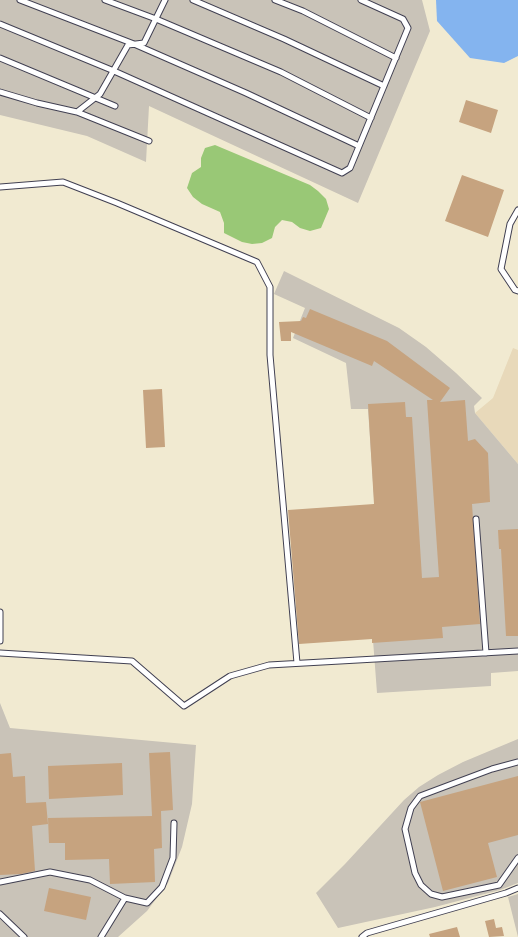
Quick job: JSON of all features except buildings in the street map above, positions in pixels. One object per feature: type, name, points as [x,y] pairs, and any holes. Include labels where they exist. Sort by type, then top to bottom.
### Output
[{"type":"lane","points":[[20,0],[134,44],[359,146]]},
{"type":"lane","points":[[105,0],[156,19],[281,72],[371,118]]},
{"type":"lane","points":[[77,112],[100,94],[128,45],[144,43],[165,0]]},
{"type":"lane","points":[[193,0],[284,39],[384,86]]},
{"type":"lane","points":[[275,0],[303,11],[396,58]]},
{"type":"lane","points":[[0,24],[114,70],[342,173],[350,168],[408,28],[403,19],[361,0]]},
{"type":"lane","points":[[0,58],[115,106]]},
{"type":"lane","points":[[0,92],[37,103],[77,112],[149,141]]},
{"type":"lane","points":[[0,187],[63,182],[257,262],[270,287],[270,355],[297,664]]},
{"type":"lane","points":[[518,210],[510,224],[502,269],[515,290],[518,291]]},
{"type":"lane","points":[[476,519],[486,653]]},
{"type":"lane","points":[[0,612],[0,641]]},
{"type":"lane","points":[[0,653],[132,660],[184,706],[230,676],[269,665],[518,651]]},
{"type":"lane","points":[[518,762],[492,769],[420,796],[411,808],[406,829],[415,873],[421,885],[431,894],[442,897],[499,885],[518,858]]},
{"type":"lane","points":[[0,882],[50,872],[90,880],[125,898],[147,903],[162,887],[173,858],[174,823]]},
{"type":"lane","points":[[362,937],[367,933],[506,893],[518,888]]},
{"type":"lane","points":[[101,937],[125,898]]},
{"type":"lane","points":[[0,914],[24,937]]},
{"type":"shaded area","points":[[0,0],[422,0],[430,31],[358,203],[149,106],[146,162],[87,136],[0,115]]},
{"type":"shaded area","points":[[284,271],[399,328],[426,347],[482,398],[474,406],[475,413],[518,464],[518,671],[491,673],[491,686],[377,693],[369,587],[380,586],[368,409],[351,409],[346,363],[293,338],[305,308],[274,294]]},
{"type":"shaded area","points":[[513,348],[518,350],[518,464],[475,413],[493,398]]},
{"type":"shaded area","points":[[0,703],[10,728],[196,745],[192,804],[182,847],[168,883],[147,911],[118,937],[0,937]]},
{"type":"shaded area","points":[[518,739],[518,883],[500,890],[435,907],[338,928],[316,893],[404,800],[419,787],[438,775],[463,762]]},
{"type":"shaded area","points":[[518,894],[518,937],[508,897]]},
{"type":"green space","points":[[215,145],[310,185],[318,191],[326,199],[329,209],[321,228],[310,231],[300,228],[292,222],[282,220],[275,227],[272,238],[262,243],[252,244],[242,242],[224,233],[224,223],[220,212],[202,204],[193,197],[187,188],[192,173],[201,167],[201,158],[205,148]]},
{"type":"water","points":[[436,0],[518,0],[518,56],[504,63],[470,58],[437,21]]}]
